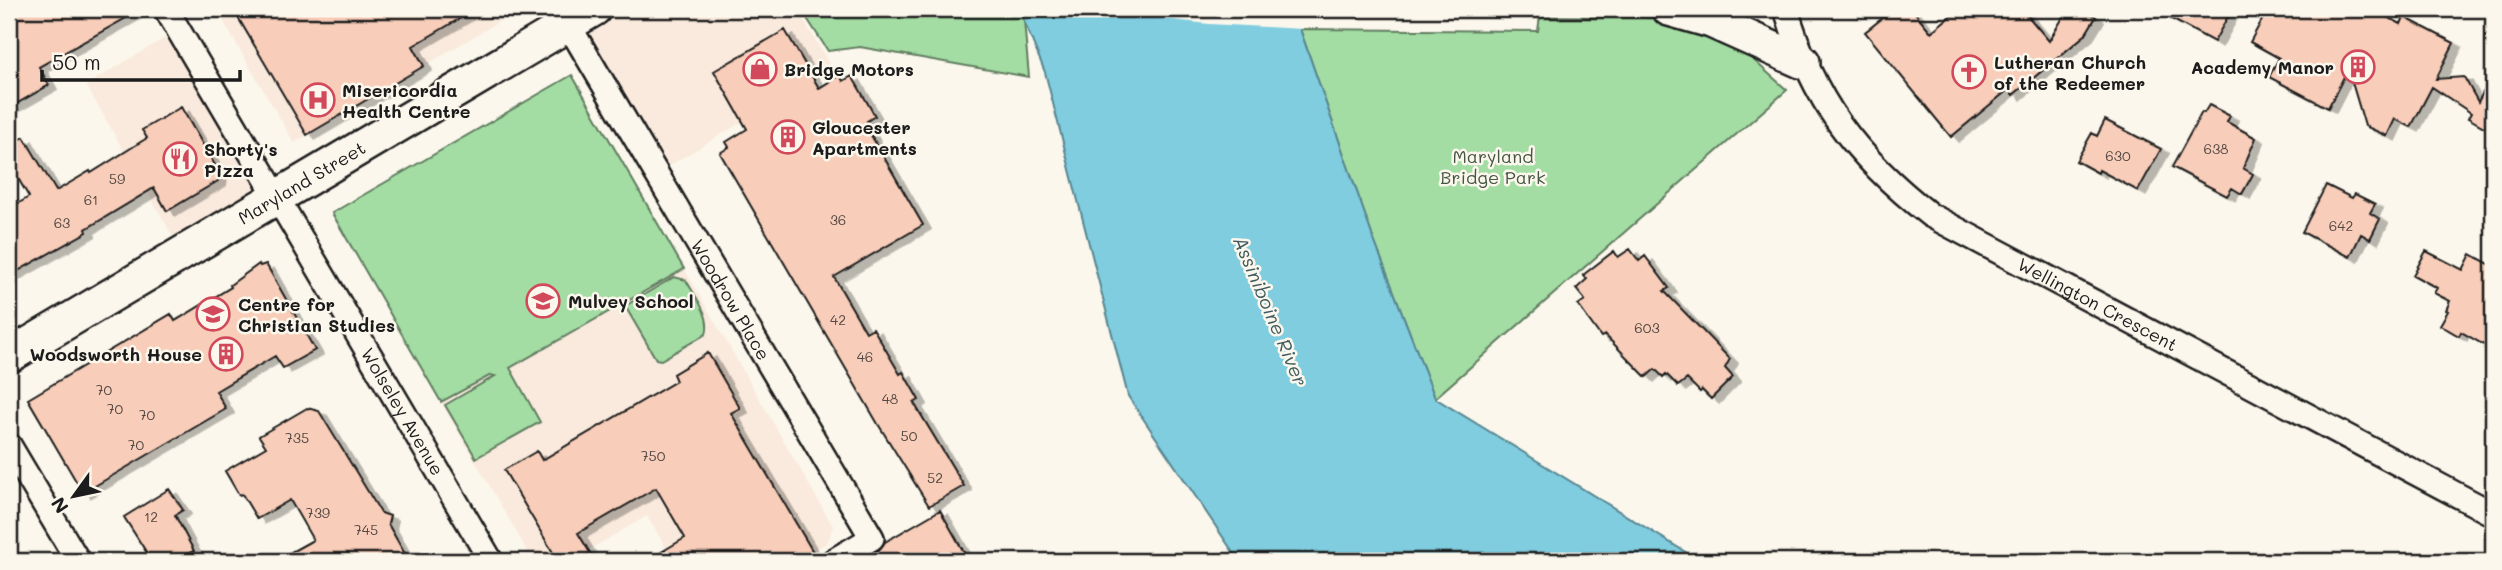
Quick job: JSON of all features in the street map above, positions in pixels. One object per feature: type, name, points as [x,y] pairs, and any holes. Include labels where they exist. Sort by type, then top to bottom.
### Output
[{"type":"main road","points":[[1669,9],[1711,21],[1803,62]]},
{"type":"main road","name":"Maryland Street","points":[[9,356],[581,16]]},
{"type":"street","name":"Wolseley Avenue","points":[[166,9],[491,561]]},
{"type":"street","name":"Wellington Crescent","points":[[1786,9],[1803,62],[1825,102],[1852,142],[1883,175],[1930,215],[2493,514]]},
{"type":"street","name":"Woodrow Place","points":[[581,16],[872,538],[833,561]]},
{"type":"street","points":[[9,444],[78,561]]},
{"type":"shaded area","name":"Misericordia Health Centre","points":[[216,9],[520,9],[294,143]]},
{"type":"shaded area","points":[[594,9],[797,9],[832,68],[657,173],[568,24]]},
{"type":"shaded area","points":[[178,30],[277,199],[183,254],[86,85]]},
{"type":"shaded area","name":"Mulvey School","points":[[572,75],[833,526],[828,542],[798,561],[674,561],[647,516],[570,561],[533,561],[332,213]]},
{"type":"green space","points":[[801,9],[1023,9],[1029,77],[860,47],[828,51]]},
{"type":"green space","name":"Maryland Bridge Park","points":[[1540,16],[1642,17],[1682,22],[1740,48],[1787,90],[1435,398],[1372,235],[1300,29],[1538,31]]},
{"type":"green space","points":[[572,75],[684,269],[510,368],[540,422],[476,458],[445,405],[495,376],[491,375],[441,402],[332,213]]},
{"type":"green space","points":[[674,277],[686,280],[701,306],[707,320],[706,334],[661,360],[656,359],[625,306]]},
{"type":"water","name":"Assiniboine River","points":[[1019,9],[1299,9],[1300,29],[1372,235],[1435,398],[1700,561],[1239,561],[1128,396],[1045,72]]},
{"type":"pier","points":[[1074,9],[1302,9],[1303,29],[1209,24]]},
{"type":"building","points":[[9,9],[142,9],[39,67],[49,85],[9,108]]},
{"type":"building","name":"Misericordia Health Centre","points":[[233,9],[476,9],[413,46],[424,66],[307,135]]},
{"type":"building","name":"Lutheran Church of the Redeemer","points":[[1894,9],[1912,9],[1931,32],[1959,9],[2022,9],[2049,41],[2068,9],[2083,9],[2096,17],[2085,35],[2013,95],[2009,89],[1951,137],[1865,32]]},
{"type":"building","points":[[2153,9],[2232,9],[2214,42]]},
{"type":"building","name":"Academy Manor","points":[[2268,9],[2372,9],[2401,24],[2404,17],[2454,43],[2436,79],[2464,77],[2478,102],[2493,74],[2493,132],[2468,118],[2471,113],[2432,87],[2411,127],[2395,119],[2387,136],[2365,126],[2348,69],[2328,108],[2269,77],[2279,58],[2250,42]]},
{"type":"building","points":[[785,30],[819,88],[840,75],[843,81],[852,76],[875,116],[867,121],[870,126],[867,128],[923,225],[834,277],[866,332],[873,328],[900,374],[903,372],[919,400],[914,403],[964,486],[929,506],[878,424],[720,153],[729,147],[726,142],[747,129],[714,71]]},
{"type":"building","points":[[2209,105],[2230,116],[2227,122],[2256,138],[2243,168],[2253,174],[2242,194],[2232,188],[2227,196],[2172,167],[2202,112],[2204,113]]},
{"type":"building","points":[[181,107],[219,172],[218,181],[167,211],[154,188],[86,229],[87,232],[9,276],[9,209],[29,197],[9,163],[9,146],[24,137],[56,191],[147,138],[142,130]]},
{"type":"building","points":[[2105,120],[2161,149],[2138,191],[2076,161],[2092,133],[2097,136]]},
{"type":"building","points":[[2326,185],[2352,198],[2355,194],[2375,204],[2370,213],[2380,219],[2370,239],[2361,234],[2350,257],[2302,232]]},
{"type":"building","points":[[1630,249],[1639,261],[1645,256],[1669,288],[1664,291],[1730,359],[1725,368],[1733,377],[1711,399],[1687,379],[1678,386],[1666,374],[1663,377],[1655,369],[1646,377],[1605,335],[1601,337],[1578,305],[1585,300],[1576,289],[1587,279],[1583,275],[1614,251],[1618,257]]},
{"type":"building","points":[[2426,251],[2463,270],[2471,254],[2493,266],[2493,350],[2461,332],[2459,336],[2440,325],[2450,301],[2434,293],[2437,288],[2413,275]]},
{"type":"building","points":[[259,264],[266,264],[315,350],[283,368],[275,356],[216,391],[226,409],[83,493],[28,399],[171,314],[175,321],[231,287],[230,285]]},
{"type":"building","points":[[708,353],[740,408],[731,413],[813,552],[797,561],[646,561],[685,538],[656,488],[578,533],[595,561],[558,561],[504,470],[537,451],[542,460],[676,381],[673,374]]},
{"type":"building","points":[[307,408],[319,411],[381,513],[390,516],[388,524],[409,561],[275,561],[313,540],[290,500],[257,519],[225,471],[266,447],[259,436]]},
{"type":"building","points":[[169,489],[183,510],[175,515],[194,551],[187,554],[191,561],[152,561],[124,517]]},
{"type":"building","points":[[940,510],[969,561],[860,561],[879,550],[885,542]]},
{"type":"place","name":"Academy Manor","points":[[2358,67]]},
{"type":"place","name":"Bridge Motors","points":[[760,69]]},
{"type":"place","name":"Lutheran Church of the Redeemer","points":[[1969,72]]},
{"type":"place","name":"Misericordia Health Centre","points":[[318,100]]},
{"type":"place","name":"Gloucester Apartments","points":[[788,137]]},
{"type":"place","name":"Shorty's Pizza","points":[[180,159]]},
{"type":"place","name":"Mulvey School","points":[[543,301]]},
{"type":"place","name":"Centre for Christian Studies","points":[[213,314]]},
{"type":"place","name":"Woodsworth House","points":[[226,354]]}]
